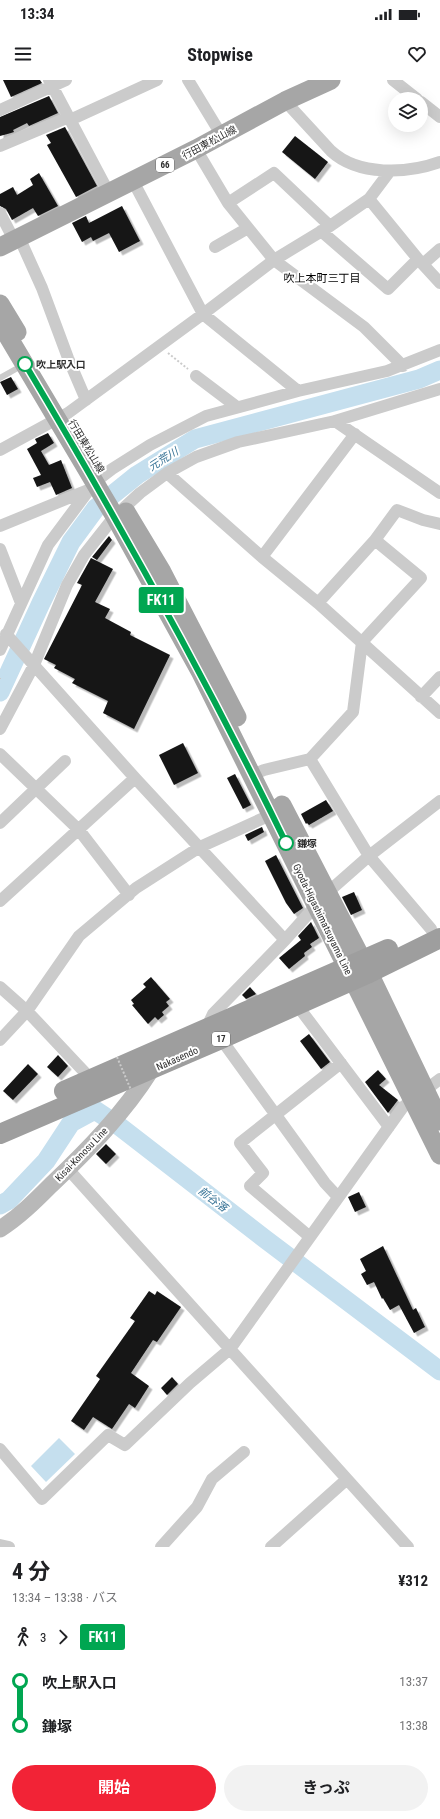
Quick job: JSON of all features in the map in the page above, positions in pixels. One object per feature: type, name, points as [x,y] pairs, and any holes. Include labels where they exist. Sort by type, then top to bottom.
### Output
[{"type":"highway","name":"Nakasendo","points":[[0,1120],[91,1079],[297,1005],[358,971],[437,931]]},
{"type":"highway","name":"Nakasendo","points":[[0,1134],[63,1106],[152,1070],[213,1034],[358,971]]},
{"type":"main road","name":"行田東松山線","points":[[11,241],[222,136],[285,101],[331,80]]},
{"type":"main road","name":"行田東松山線","points":[[0,304],[98,482],[119,511]]},
{"type":"main road","name":"行田東松山線","points":[[0,323],[25,364],[63,416]]},
{"type":"main road","name":"Gyoda-Higashimatsuyama Line","points":[[119,511],[201,673],[258,772],[358,971],[419,1095],[440,1154]]},
{"type":"main road","name":"Kisai-Konosu Line","points":[[0,1229],[25,1210],[68,1169],[125,1108],[152,1070]]},
{"type":"main road","name":"Gyoda-Higashimatsuyama Line","points":[[419,1095],[440,1121]]},
{"type":"street","points":[[0,110],[50,83],[66,80]]},
{"type":"street","points":[[0,146],[157,80]]},
{"type":"street","points":[[188,80],[222,136]]},
{"type":"street","points":[[393,80],[408,92]]},
{"type":"street","points":[[50,83],[109,193]]},
{"type":"street","points":[[285,101],[304,124],[339,159],[359,168],[390,171],[430,166],[440,162]]},
{"type":"street","points":[[428,108],[440,118]]},
{"type":"street","points":[[196,149],[228,203],[274,260],[364,327],[404,366]]},
{"type":"street","points":[[0,450],[63,416],[160,346],[274,260],[326,229],[369,199],[390,171]]},
{"type":"street","points":[[228,203],[274,173],[326,229],[388,289],[420,262],[440,249]]},
{"type":"street","points":[[133,181],[203,314],[298,391]]},
{"type":"street","points":[[369,199],[420,262],[440,283]]},
{"type":"street","points":[[0,213],[11,241],[42,288],[68,358],[86,400]]},
{"type":"street","points":[[214,247],[248,228]]},
{"type":"street","points":[[0,526],[98,482],[150,444],[206,416],[298,391],[387,371],[404,366],[440,350]]},
{"type":"street","points":[[196,376],[237,407]]},
{"type":"street","points":[[0,730],[34,665],[67,585],[84,555],[119,511],[140,493],[167,473],[196,458],[238,442],[336,421],[440,389]]},
{"type":"street","points":[[336,421],[440,493]]},
{"type":"street","points":[[262,557],[355,434]]},
{"type":"street","points":[[167,473],[262,557],[318,603],[440,713]]},
{"type":"street","points":[[0,650],[48,545],[98,482]]},
{"type":"street","points":[[318,603],[375,540],[397,510],[423,520],[440,524]]},
{"type":"street","points":[[258,772],[310,759],[353,712],[362,642],[421,578],[375,540]]},
{"type":"street","points":[[0,549],[21,603]]},
{"type":"street","points":[[6,634],[135,778],[285,940]]},
{"type":"street","points":[[421,697],[440,677]]},
{"type":"street","points":[[0,754],[79,830],[129,895]]},
{"type":"street","points":[[310,759],[369,856],[437,931]]},
{"type":"street","points":[[0,824],[65,761]]},
{"type":"street","points":[[0,901],[135,778]]},
{"type":"street","points":[[338,1197],[325,1183],[213,1034],[213,1014],[285,940],[322,899],[369,856],[438,806]]},
{"type":"street","points":[[0,1040],[26,1011],[79,936],[129,895],[200,848],[278,812]]},
{"type":"street","points":[[0,986],[91,1079]]},
{"type":"street","points":[[297,1005],[388,1126]]},
{"type":"street","points":[[310,1237],[250,1186],[264,1173],[240,1143],[274,1114],[341,1063]]},
{"type":"street","points":[[0,1449],[42,1499],[108,1435],[125,1445],[190,1383],[230,1349],[388,1126],[403,1107],[440,1079]]},
{"type":"street","points":[[68,1169],[405,1546]]},
{"type":"street","points":[[161,1547],[197,1507],[212,1479],[244,1452]]},
{"type":"street","points":[[271,1547],[346,1480]]},
{"type":"street","points":[[0,1545],[9,1547]]},
{"type":"lane","points":[[0,378],[25,364]]},
{"type":"path","points":[[160,346],[196,376]]},
{"type":"path","points":[[117,1057],[131,1090]]},
{"type":"water","points":[[59,1438],[75,1454],[46,1482],[31,1466]]},
{"type":"building","points":[[3,80],[40,80],[42,83],[11,97]]},
{"type":"building","points":[[49,96],[58,113],[29,126],[27,123],[13,130],[14,132],[0,136],[0,117]]},
{"type":"building","points":[[65,127],[97,186],[76,197],[47,145],[51,143],[46,135]]},
{"type":"building","points":[[295,136],[328,162],[315,179],[282,152]]},
{"type":"building","points":[[39,173],[58,206],[38,216],[33,208],[12,220],[6,209],[0,206],[0,194],[13,187],[17,195],[33,185],[30,179]]},
{"type":"building","points":[[122,206],[140,241],[119,252],[109,233],[93,241],[91,237],[82,242],[72,223],[86,216],[89,223]]},
{"type":"building","points":[[11,377],[18,389],[7,395],[0,382]]},
{"type":"building","points":[[48,433],[54,443],[41,451],[49,465],[61,460],[72,488],[56,495],[50,482],[37,487],[33,478],[41,475],[27,449],[37,443],[35,439]]},
{"type":"building","points":[[109,536],[112,540],[97,560],[92,557]]},
{"type":"building","points":[[91,558],[113,569],[95,602],[110,609],[105,618],[131,632],[130,635],[170,655],[134,729],[103,713],[108,701],[72,683],[75,679],[54,668],[56,665],[44,659],[82,585],[77,583]]},
{"type":"building","points":[[183,743],[198,773],[174,785],[159,755]]},
{"type":"building","points":[[235,774],[251,805],[243,809],[227,778]]},
{"type":"building","points":[[326,800],[333,811],[309,825],[307,823],[306,824],[301,814]]},
{"type":"building","points":[[262,827],[264,832],[248,841],[245,835]]},
{"type":"building","points":[[276,855],[303,908],[294,914],[286,903],[265,861]]},
{"type":"building","points":[[354,892],[362,910],[351,915],[342,897]]},
{"type":"building","points":[[311,922],[319,938],[310,944],[312,947],[304,953],[305,956],[289,969],[279,958],[301,940],[298,936]]},
{"type":"building","points":[[151,977],[170,999],[166,1002],[169,1006],[162,1012],[164,1015],[158,1020],[155,1017],[148,1024],[132,1005],[134,1004],[131,1000],[146,987],[143,984]]},
{"type":"building","points":[[250,987],[256,994],[246,999],[242,995]]},
{"type":"building","points":[[309,1034],[330,1062],[321,1069],[300,1041]]},
{"type":"building","points":[[58,1055],[68,1066],[58,1077],[47,1067]]},
{"type":"building","points":[[28,1064],[38,1074],[13,1100],[3,1091]]},
{"type":"building","points":[[378,1070],[386,1079],[379,1085],[398,1100],[388,1113],[365,1082]]},
{"type":"building","points":[[106,1144],[116,1154],[106,1164],[96,1154]]},
{"type":"building","points":[[359,1192],[366,1207],[355,1212],[348,1197]]},
{"type":"building","points":[[383,1246],[413,1310],[416,1308],[425,1327],[414,1333],[399,1305],[390,1310],[383,1298],[382,1299],[374,1282],[367,1285],[361,1274],[366,1271],[360,1259]]},
{"type":"building","points":[[149,1291],[155,1295],[157,1291],[181,1307],[157,1342],[153,1340],[131,1373],[149,1386],[135,1408],[129,1404],[112,1429],[93,1417],[84,1430],[71,1421],[100,1379],[96,1376],[135,1321],[130,1318]]},
{"type":"building","points":[[172,1377],[178,1384],[167,1395],[161,1388]]},
{"type":"waterway","name":"元荒川","points":[[0,692],[71,542],[96,508],[137,475],[195,439],[419,379],[440,370]]},
{"type":"waterway","name":"前谷落","points":[[0,1205],[9,1200],[46,1161],[71,1123],[95,1110],[119,1126],[265,1239],[440,1371]]},
{"type":"bus line","name":"FK11","points":[[25,364],[95,482],[150,579],[201,673],[286,843]]},
{"type":"place","name":"吹上駅入口","points":[[25,364]]},
{"type":"place","name":"鎌塚","points":[[286,843]]},
{"type":"district","name":"吹上本町三丁目","points":[[322,278]]}]
